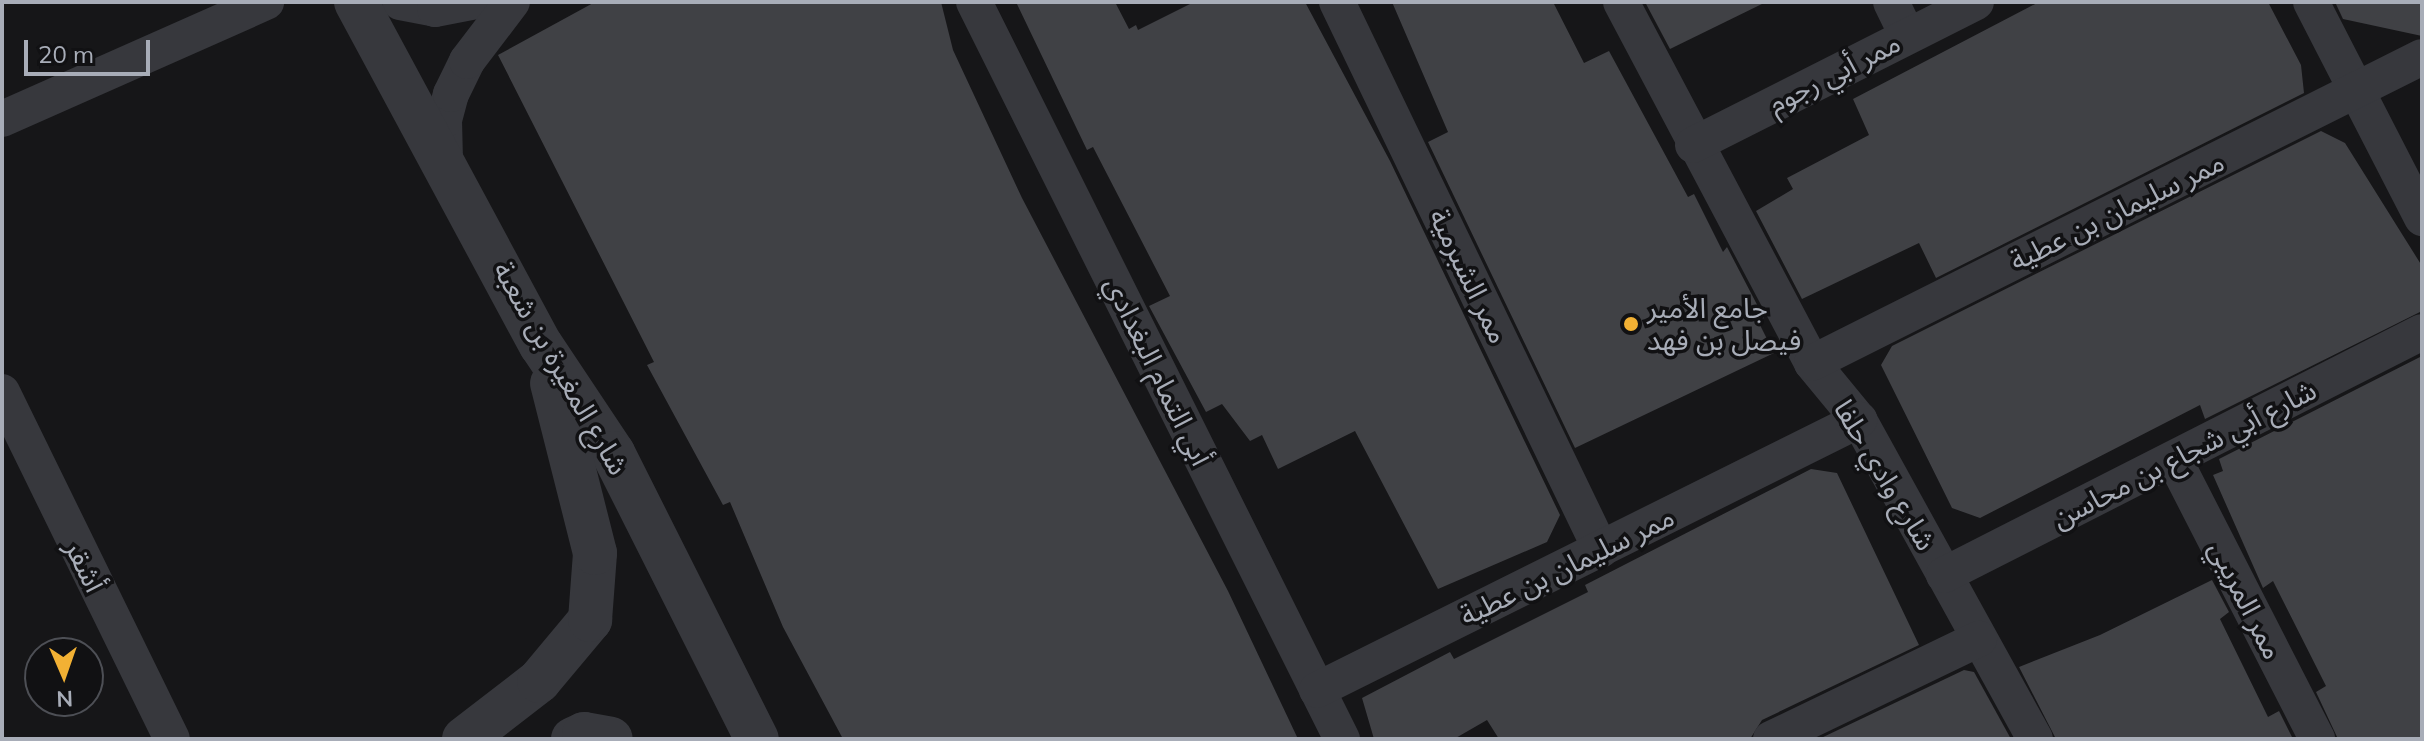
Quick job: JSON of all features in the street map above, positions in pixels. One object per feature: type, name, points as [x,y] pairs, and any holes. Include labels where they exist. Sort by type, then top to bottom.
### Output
[{"type":"street","points":[[2,119],[266,2]]},
{"type":"street","name":"شارع المغيرة بن شعبة","points":[[356,2],[445,161],[541,345],[613,453],[757,739]]},
{"type":"street","points":[[400,2],[435,9],[472,2]]},
{"type":"street","points":[[445,161],[444,120],[451,94],[467,61],[512,2]]},
{"type":"street","name":"أبي التمام البغدادي","points":[[974,2],[1342,739]]},
{"type":"street","name":"ممر الشبرمية","points":[[1337,2],[1601,550]]},
{"type":"street","name":"شارع وادي حلفا","points":[[1621,2],[1693,145],[1812,363],[1859,420],[2035,739]]},
{"type":"street","points":[[1891,2],[1907,35]]},
{"type":"street","name":"ممر أبي رجوم","points":[[1693,145],[1976,2]]},
{"type":"street","points":[[2311,2],[2422,218]]},
{"type":"street","name":"ممر سليمان بن عطية","points":[[1812,363],[2422,57]]},
{"type":"street","name":"شارع أبي شجاع بن محاسن","points":[[1944,575],[2175,461],[2422,332]]},
{"type":"street","points":[[464,739],[539,681],[590,620],[595,553],[541,345]]},
{"type":"street","name":"أشقر","points":[[2,392],[172,739]]},
{"type":"street","name":"ممر سليمان بن عطية","points":[[1317,690],[1859,420]]},
{"type":"street","name":"ممر المريبي","points":[[2175,461],[2317,739]]},
{"type":"street","points":[[1771,739],[1979,639]]},
{"type":"building","points":[[595,2],[941,2],[953,50],[1022,198],[1228,591],[1298,739],[843,739],[783,627],[730,502],[723,505],[647,365],[654,362],[498,55]]},
{"type":"building","points":[[1016,2],[1115,2],[1129,29],[1136,25],[1138,30],[1194,2],[1305,2],[1390,161],[1560,515],[1547,542],[1438,589],[1355,431],[1278,469],[1262,435],[1250,441],[1222,404],[1206,412],[1149,306],[1170,296],[1093,147],[1087,150]]},
{"type":"building","points":[[1392,2],[1553,2],[1584,63],[1609,51],[1688,197],[1694,194],[1723,252],[1727,247],[1764,318],[1758,321],[1774,353],[1575,448],[1428,142],[1448,132]]},
{"type":"building","points":[[1645,2],[1766,2],[1670,49]]},
{"type":"building","points":[[2039,2],[2268,2],[2301,65],[2304,93],[1936,278],[1919,243],[1802,299],[1756,211],[1793,189],[1787,178],[1869,135],[1853,99]]},
{"type":"building","points":[[2335,2],[2422,2],[2422,36],[2343,19]]},
{"type":"building","points":[[2321,131],[2345,143],[2422,266],[2422,311],[2205,419],[2200,405],[1980,518],[1952,508],[1881,365],[1892,346]]},
{"type":"building","points":[[2422,356],[2422,739],[2338,739],[2316,692],[2326,686],[2273,581],[2263,588],[2213,475],[2223,471],[2219,459]]},
{"type":"building","points":[[1811,469],[1837,473],[1919,645],[1762,720],[1750,739],[1499,739],[1487,720],[1454,739],[1374,739],[1362,698],[1450,652],[1454,659],[1588,592],[1585,585]]},
{"type":"building","points":[[2212,580],[2229,612],[2220,619],[2268,717],[2279,711],[2293,739],[2056,739],[2019,667],[2100,635]]},
{"type":"building","points":[[1964,670],[1974,672],[2011,739],[1819,739]]},
{"type":"place","name":"جامع الأمير فيصل بن فهد","points":[[1631,324]]}]
